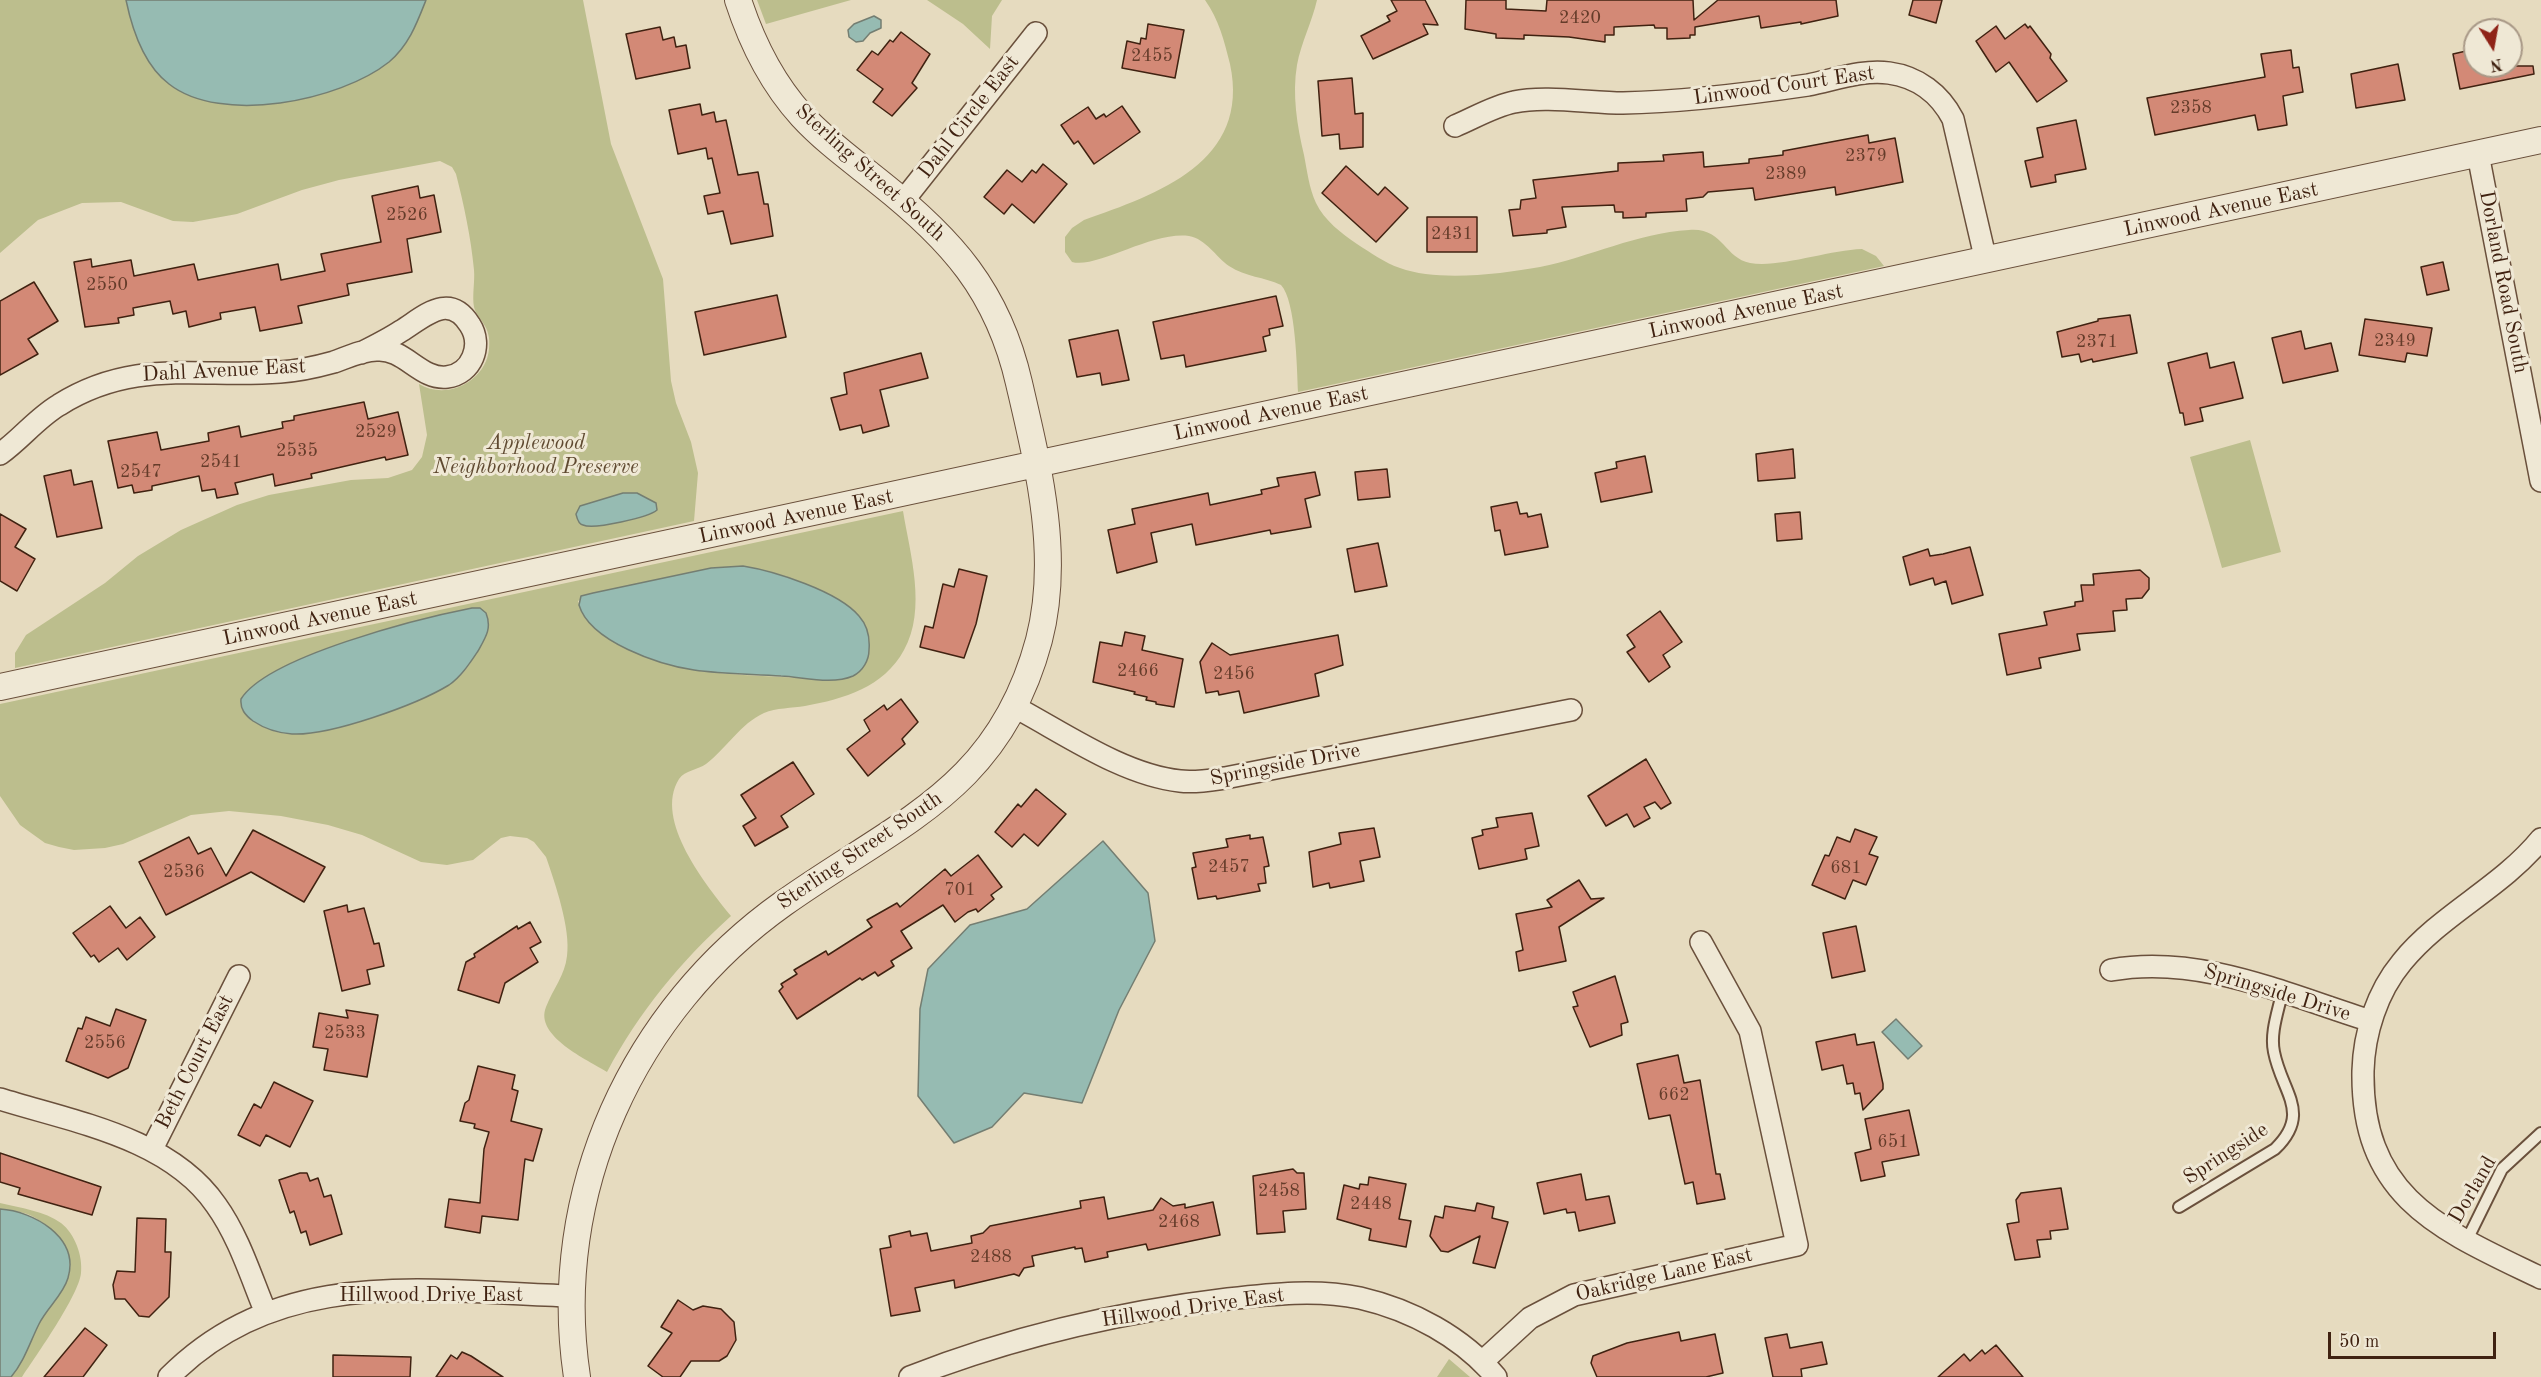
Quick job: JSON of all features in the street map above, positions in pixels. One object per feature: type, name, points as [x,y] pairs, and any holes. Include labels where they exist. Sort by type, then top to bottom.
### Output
[{"type":"street","name":"Sterling Street South","points":[[577,1377],[572,1296],[579,1221],[602,1137],[627,1080],[675,1006],[712,963],[761,920],[940,799],[984,752],[1013,706],[1038,642],[1047,591],[1047,535],[1036,465],[1015,364],[993,306],[956,252],[931,224],[838,150],[792,104],[759,54],[738,0]]},
{"type":"street","name":"Dahl Circle East","points":[[903,201],[1036,33]]},
{"type":"street","name":"Linwood Court East","points":[[1455,126],[1500,106],[1519,101],[1612,103],[1683,100],[1793,87],[1873,72],[1897,75],[1929,89],[1941,100],[1953,119],[1986,261]]},
{"type":"street","name":"Linwood Avenue East","points":[[0,687],[2541,140]]},
{"type":"street","name":"Dorland Road South","points":[[2478,154],[2541,481]]},
{"type":"street","name":"Dahl Avenue East","points":[[0,454],[60,404],[117,379],[159,372],[281,372],[321,365],[362,352],[377,350],[391,351],[427,374],[444,377],[457,374],[468,365],[476,349],[476,339],[467,320],[452,309],[442,308],[424,314],[398,333],[362,352]]},
{"type":"street","name":"Springside Drive","points":[[1013,706],[1130,768],[1155,777],[1183,782],[1226,778],[1571,710]]},
{"type":"street","points":[[2541,839],[2508,874],[2420,941],[2388,980],[2371,1021],[2364,1056],[2363,1085],[2366,1116],[2380,1161],[2403,1195],[2427,1217],[2466,1242],[2541,1278]]},
{"type":"street","name":"Oakridge Lane East","points":[[1489,1370],[1530,1318],[1574,1295],[1797,1245],[1750,1031],[1701,942]]},
{"type":"street","name":"Springside Drive","points":[[2111,970],[2164,965],[2198,969],[2371,1021]]},
{"type":"street","name":"Beth Court East","points":[[152,1149],[239,976]]},
{"type":"street","points":[[0,1099],[152,1149],[189,1175],[217,1205],[231,1230],[266,1313]]},
{"type":"street","name":"Hillwood Drive East","points":[[169,1377],[213,1341],[266,1313],[313,1298],[365,1290],[572,1296]]},
{"type":"street","name":"Hillwood Drive East","points":[[910,1377],[990,1349],[1091,1322],[1185,1304],[1292,1293],[1348,1296],[1401,1311],[1439,1329],[1489,1370]]},
{"type":"lane","name":"Springside","points":[[2180,1207],[2275,1149],[2288,1136],[2294,1121],[2293,1107],[2274,1053],[2272,1035],[2282,993]]},
{"type":"lane","name":"Dorland","points":[[2466,1242],[2502,1169],[2541,1133]]},
{"type":"green space","name":"Applewood Neighborhood Preserve","points":[[0,0],[583,0],[611,144],[663,279],[671,381],[676,403],[691,442],[698,473],[694,521],[15,668],[15,653],[26,635],[105,583],[138,556],[181,530],[237,505],[269,495],[351,480],[388,478],[412,470],[422,457],[427,435],[419,384],[430,389],[453,389],[473,379],[486,360],[489,341],[486,329],[474,307],[473,258],[456,174],[452,167],[440,161],[339,180],[302,190],[237,214],[193,222],[173,221],[121,202],[82,203],[38,220],[0,253]]},
{"type":"green space","points":[[757,0],[851,0],[766,24]]},
{"type":"green space","points":[[927,0],[1002,0],[992,16],[990,49],[963,24]]},
{"type":"green space","points":[[1205,0],[1317,0],[1299,57],[1295,87],[1297,121],[1308,179],[1319,209],[1334,226],[1378,258],[1394,266],[1432,275],[1507,272],[1559,263],[1632,240],[1670,232],[1700,230],[1716,238],[1741,260],[1750,263],[1776,263],[1862,249],[1876,256],[1884,266],[1298,392],[1293,320],[1286,293],[1281,285],[1235,270],[1201,241],[1189,236],[1159,239],[1083,263],[1072,262],[1065,252],[1065,237],[1072,228],[1084,220],[1168,185],[1193,169],[1213,150],[1226,126],[1233,98],[1230,64],[1223,38]]},
{"type":"green space","points":[[2250,440],[2281,552],[2222,568],[2190,457]]},
{"type":"green space","points":[[903,511],[916,599],[911,634],[896,663],[874,682],[848,695],[820,703],[764,713],[748,723],[714,758],[679,779],[673,795],[673,813],[678,832],[697,870],[731,916],[712,933],[662,989],[619,1050],[607,1072],[565,1046],[548,1028],[544,1018],[546,1007],[564,969],[568,945],[554,880],[546,857],[534,842],[527,838],[510,836],[501,838],[473,860],[447,865],[421,862],[362,835],[328,825],[281,816],[229,811],[191,815],[123,844],[105,848],[74,850],[59,847],[45,843],[20,825],[0,796],[0,704]],"holes":[[[743,566],[801,582],[842,603],[857,617],[867,632],[869,650],[866,661],[859,671],[853,676],[843,678],[801,678],[694,670],[583,615],[578,601],[593,593],[711,568]],[[486,613],[489,623],[470,664],[461,675],[428,696],[381,715],[311,733],[276,732],[251,720]]]},
{"type":"green space","points":[[0,1203],[40,1213],[61,1223],[74,1239],[81,1260],[81,1273],[73,1296],[22,1377],[11,1377],[20,1364],[41,1320],[68,1277],[69,1258],[66,1248],[53,1231],[27,1214],[0,1209]]},
{"type":"green space","points":[[1449,1359],[1470,1377],[1437,1377]]},
{"type":"water","points":[[126,0],[426,0],[416,25],[402,48],[389,62],[368,76],[312,97],[280,103],[249,105],[218,103],[191,96],[169,84],[153,67],[140,46]]},
{"type":"water","points":[[874,16],[881,20],[881,28],[870,33],[863,41],[856,42],[849,37],[848,30],[854,24]]},
{"type":"water","points":[[623,493],[637,493],[656,503],[657,510],[644,516],[598,526],[589,526],[579,522],[576,514],[580,506]]},
{"type":"water","points":[[743,566],[805,583],[836,598],[859,616],[866,628],[869,654],[867,661],[857,674],[845,679],[827,680],[694,670],[663,663],[611,641],[586,618],[579,605],[581,596],[593,593],[711,568]]},
{"type":"water","points":[[480,608],[486,613],[488,623],[486,637],[478,651],[465,670],[453,682],[416,701],[350,725],[292,734],[276,732],[262,726],[250,719],[242,709],[241,699],[257,683],[281,668],[348,641],[418,620]]},
{"type":"water","points":[[1103,841],[1148,893],[1155,941],[1119,1010],[1082,1103],[1024,1093],[992,1127],[954,1143],[918,1096],[920,1009],[928,969],[970,925],[1027,909]]},
{"type":"water","points":[[1896,1019],[1922,1046],[1908,1059],[1882,1032]]},
{"type":"water","points":[[0,1209],[26,1215],[51,1229],[67,1250],[70,1263],[66,1284],[42,1318],[11,1377],[0,1377]]},
{"type":"building","points":[[1391,0],[1425,0],[1438,25],[1423,24],[1428,34],[1373,59],[1361,36],[1390,21],[1387,16],[1397,11]]},
{"type":"building","points":[[1466,0],[1506,0],[1506,9],[1546,11],[1547,0],[1693,0],[1694,20],[1718,0],[1836,0],[1838,16],[1801,24],[1801,22],[1761,28],[1759,16],[1695,27],[1695,35],[1690,35],[1690,38],[1667,39],[1667,28],[1655,28],[1654,25],[1614,27],[1614,35],[1605,35],[1605,42],[1569,37],[1524,35],[1524,39],[1496,38],[1496,34],[1465,29]]},
{"type":"building","points":[[1913,0],[1942,0],[1936,23],[1909,15]]},
{"type":"building","points":[[1148,24],[1184,30],[1175,78],[1122,68],[1127,41],[1140,44],[1141,38],[1146,39]]},
{"type":"building","points":[[2025,24],[2028,28],[2030,26],[2051,54],[2050,58],[2067,81],[2037,102],[2009,62],[1996,72],[1976,41],[1996,26],[2005,39]]},
{"type":"building","points":[[660,27],[663,40],[674,37],[676,47],[686,45],[690,68],[636,79],[626,34]]},
{"type":"building","points":[[901,32],[930,54],[912,83],[917,88],[892,116],[873,102],[883,89],[857,70],[872,51],[878,55],[890,40],[893,42]]},
{"type":"building","points":[[2291,50],[2293,68],[2299,67],[2303,92],[2283,96],[2287,125],[2258,130],[2255,115],[2155,135],[2147,98],[2265,77],[2261,54]]},
{"type":"building","points":[[2463,52],[2463,78],[2514,78],[2460,89],[2453,54]]},
{"type":"building","points":[[2398,64],[2405,100],[2356,108],[2351,74]]},
{"type":"building","points":[[2523,66],[2533,66],[2534,74],[2523,76]]},
{"type":"building","points":[[1352,78],[1355,114],[1363,113],[1363,147],[1340,149],[1339,134],[1322,136],[1318,81]]},
{"type":"building","points":[[700,104],[702,115],[714,112],[716,122],[726,120],[738,175],[758,172],[764,204],[768,204],[773,236],[731,244],[723,211],[708,214],[704,196],[720,193],[712,158],[708,159],[706,148],[678,154],[669,110]]},
{"type":"building","points":[[1122,106],[1140,132],[1094,164],[1078,141],[1074,144],[1061,125],[1088,107],[1096,119],[1104,114],[1106,117]]},
{"type":"building","points":[[2076,120],[2086,169],[2055,175],[2056,182],[2031,187],[2025,161],[2043,157],[2037,128]]},
{"type":"building","points":[[1868,135],[1869,143],[1895,138],[1903,182],[1836,195],[1835,187],[1755,200],[1753,188],[1708,192],[1703,197],[1686,199],[1687,211],[1646,213],[1646,217],[1623,218],[1623,212],[1615,212],[1614,205],[1562,207],[1566,227],[1547,230],[1547,233],[1513,236],[1509,210],[1520,209],[1521,200],[1536,198],[1533,180],[1618,171],[1618,163],[1664,161],[1663,155],[1703,152],[1704,167],[1749,163],[1749,159],[1783,155],[1783,151]]},
{"type":"building","points":[[1043,164],[1067,184],[1034,223],[1012,204],[1004,214],[984,197],[1007,170],[1022,182],[1032,170],[1036,173]]},
{"type":"building","points":[[1346,166],[1378,195],[1385,187],[1408,208],[1376,242],[1322,193]]},
{"type":"building","points":[[418,186],[420,198],[434,195],[441,232],[407,239],[412,272],[347,284],[349,295],[298,306],[302,323],[260,331],[255,307],[220,313],[221,319],[189,327],[186,311],[173,314],[170,301],[133,308],[134,315],[118,318],[119,323],[85,327],[74,262],[91,259],[92,267],[131,260],[134,276],[194,264],[198,280],[278,264],[281,280],[325,271],[321,254],[381,242],[372,196]]},
{"type":"building","points":[[1427,217],[1477,217],[1477,252],[1427,252]]},
{"type":"building","points":[[2443,262],[2449,290],[2427,295],[2421,267]]},
{"type":"building","points":[[34,282],[58,321],[28,339],[38,354],[0,375],[0,301]]},
{"type":"building","points":[[777,295],[786,337],[704,355],[695,312]]},
{"type":"building","points":[[1276,296],[1283,326],[1269,329],[1270,335],[1263,337],[1266,351],[1186,367],[1184,355],[1161,359],[1153,322]]},
{"type":"building","points":[[2130,315],[2137,353],[2093,362],[2092,359],[2081,362],[2079,354],[2062,357],[2057,332],[2098,321],[2098,319]]},
{"type":"building","points":[[2365,319],[2432,328],[2427,356],[2407,353],[2405,362],[2359,355]]},
{"type":"building","points":[[1118,330],[1129,380],[1102,385],[1100,373],[1077,377],[1069,340]]},
{"type":"building","points":[[2301,331],[2305,349],[2331,343],[2338,371],[2283,383],[2272,338]]},
{"type":"building","points":[[921,353],[928,378],[880,390],[889,426],[863,433],[861,425],[840,430],[831,398],[847,394],[844,373]]},
{"type":"building","points":[[2207,353],[2210,368],[2234,362],[2243,398],[2200,408],[2203,421],[2185,425],[2168,363]]},
{"type":"building","points":[[364,402],[368,419],[398,412],[408,455],[386,460],[385,457],[311,474],[312,478],[275,486],[273,474],[235,483],[238,494],[217,498],[215,489],[202,491],[199,476],[152,486],[152,490],[134,493],[132,485],[118,488],[108,441],[157,432],[161,450],[209,441],[208,433],[239,426],[241,437],[283,428],[282,422],[294,420],[294,416]]},
{"type":"building","points":[[1793,449],[1795,478],[1758,481],[1756,454]]},
{"type":"building","points":[[1645,456],[1652,492],[1601,502],[1595,473],[1617,468],[1616,462]]},
{"type":"building","points":[[1387,469],[1390,497],[1358,500],[1355,472]]},
{"type":"building","points":[[71,470],[74,485],[92,481],[102,528],[57,537],[44,476]]},
{"type":"building","points":[[1315,472],[1320,495],[1305,499],[1311,527],[1271,534],[1270,530],[1196,545],[1192,524],[1151,533],[1157,562],[1117,573],[1108,530],[1135,524],[1132,509],[1208,493],[1210,505],[1262,494],[1261,490],[1279,486],[1277,478]]},
{"type":"building","points":[[1517,502],[1520,514],[1527,513],[1528,517],[1541,514],[1548,547],[1505,555],[1500,530],[1495,531],[1491,507]]},
{"type":"building","points":[[1800,512],[1802,539],[1777,541],[1775,514]]},
{"type":"building","points":[[0,514],[26,529],[15,547],[35,559],[17,591],[0,581]]},
{"type":"building","points":[[1378,543],[1387,586],[1355,592],[1347,549]]},
{"type":"building","points":[[1970,547],[1983,595],[1952,604],[1946,581],[1935,585],[1933,578],[1910,585],[1903,557],[1928,549],[1930,556]]},
{"type":"building","points":[[959,569],[987,576],[976,624],[964,658],[920,647],[925,626],[933,628],[943,584],[954,587]]},
{"type":"building","points":[[2140,570],[2149,578],[2149,589],[2142,598],[2126,599],[2127,610],[2113,611],[2115,631],[2077,634],[2080,650],[2039,658],[2041,668],[2007,675],[1999,634],[2047,625],[2044,612],[2075,606],[2075,602],[2083,601],[2081,585],[2094,585],[2093,574]]},
{"type":"building","points":[[1660,611],[1682,642],[1663,655],[1670,667],[1649,682],[1627,652],[1635,647],[1627,635]]},
{"type":"building","points":[[1125,632],[1145,636],[1142,650],[1183,659],[1174,707],[1156,704],[1156,702],[1146,700],[1147,697],[1134,694],[1135,692],[1093,682],[1100,642],[1122,646]]},
{"type":"building","points":[[1338,635],[1343,665],[1315,674],[1319,696],[1244,713],[1239,691],[1219,695],[1218,691],[1206,693],[1200,662],[1212,643],[1230,655]]},
{"type":"building","points":[[901,699],[918,722],[902,739],[905,744],[868,776],[847,749],[870,731],[864,720],[884,705],[887,710]]},
{"type":"building","points":[[1646,759],[1671,803],[1661,809],[1655,802],[1644,807],[1650,818],[1634,827],[1627,814],[1606,826],[1588,796]]},
{"type":"building","points":[[793,762],[814,794],[781,816],[788,827],[755,846],[743,826],[756,818],[741,795]]},
{"type":"building","points":[[1036,789],[1066,814],[1038,846],[1024,834],[1012,847],[995,832],[1018,804],[1021,807]]},
{"type":"building","points":[[1532,813],[1539,846],[1525,849],[1527,859],[1479,869],[1472,838],[1483,835],[1482,830],[1498,827],[1496,818]]},
{"type":"building","points":[[1374,828],[1380,857],[1360,861],[1364,881],[1330,888],[1329,883],[1313,887],[1309,852],[1341,844],[1339,833]]},
{"type":"building","points":[[1855,829],[1877,837],[1869,854],[1878,857],[1866,885],[1853,880],[1845,899],[1812,885],[1825,855],[1829,856],[1837,837],[1850,842]]},
{"type":"building","points":[[253,830],[325,867],[304,902],[251,872],[166,915],[139,862],[189,837],[198,854],[211,848],[226,876]]},
{"type":"building","points":[[1250,835],[1250,839],[1263,837],[1269,866],[1264,867],[1266,883],[1258,884],[1260,891],[1217,899],[1216,896],[1198,899],[1192,868],[1196,867],[1193,853],[1228,847],[1226,839]]},
{"type":"building","points":[[978,855],[1002,887],[991,895],[994,899],[978,912],[976,909],[968,912],[955,922],[943,905],[901,931],[912,948],[891,961],[894,966],[878,976],[875,972],[862,980],[860,978],[797,1019],[779,991],[783,987],[781,984],[797,974],[794,970],[826,951],[828,955],[872,927],[867,920],[897,903],[900,907],[945,869],[951,876]]},
{"type":"building","points":[[1579,880],[1591,899],[1604,898],[1559,927],[1566,961],[1519,971],[1516,952],[1523,950],[1516,914],[1552,907],[1547,900]]},
{"type":"building","points":[[347,905],[348,912],[364,908],[374,944],[379,943],[384,966],[367,970],[370,984],[342,991],[324,911]]},
{"type":"building","points":[[110,906],[126,928],[140,917],[155,937],[127,960],[118,948],[99,962],[94,955],[91,957],[73,933]]},
{"type":"building","points":[[530,922],[541,942],[530,948],[538,962],[505,983],[499,1003],[458,990],[466,962],[475,957],[474,954],[517,926],[518,929]]},
{"type":"building","points":[[1856,926],[1865,971],[1832,978],[1823,933]]},
{"type":"building","points":[[1615,976],[1628,1022],[1621,1024],[1622,1035],[1590,1047],[1573,1007],[1578,1006],[1573,992]]},
{"type":"building","points":[[116,1009],[146,1020],[128,1068],[108,1078],[66,1061],[78,1028],[82,1029],[86,1017],[110,1026]]},
{"type":"building","points":[[346,1010],[378,1015],[367,1077],[324,1070],[328,1049],[313,1047],[319,1013],[348,1018]]},
{"type":"building","points":[[1855,1034],[1857,1045],[1874,1042],[1883,1084],[1883,1089],[1863,1110],[1860,1093],[1855,1094],[1853,1083],[1847,1084],[1843,1065],[1822,1070],[1816,1042]]},
{"type":"building","points":[[1678,1055],[1684,1083],[1700,1080],[1716,1174],[1720,1174],[1725,1199],[1697,1204],[1693,1182],[1685,1184],[1670,1115],[1649,1119],[1637,1064]]},
{"type":"building","points":[[478,1066],[515,1075],[512,1089],[518,1091],[511,1121],[542,1129],[533,1161],[525,1159],[518,1220],[482,1216],[480,1233],[445,1227],[449,1199],[480,1203],[484,1149],[489,1132],[474,1128],[475,1124],[460,1121],[465,1103],[469,1100]]},
{"type":"building","points":[[274,1082],[313,1101],[290,1147],[266,1135],[260,1146],[238,1135],[254,1104],[261,1108]]},
{"type":"building","points":[[1909,1110],[1919,1155],[1882,1162],[1885,1176],[1861,1181],[1855,1153],[1871,1149],[1865,1119]]},
{"type":"building","points":[[0,1153],[101,1187],[92,1215],[18,1194],[20,1188],[0,1182]]},
{"type":"building","points":[[1293,1169],[1297,1173],[1304,1173],[1306,1209],[1283,1211],[1285,1232],[1257,1234],[1253,1176]]},
{"type":"building","points":[[307,1173],[310,1181],[318,1178],[324,1197],[331,1195],[342,1234],[310,1245],[306,1231],[301,1233],[294,1211],[290,1213],[279,1180]]},
{"type":"building","points":[[1581,1174],[1586,1200],[1609,1196],[1615,1223],[1579,1231],[1575,1212],[1567,1213],[1566,1209],[1544,1214],[1537,1183]]},
{"type":"building","points":[[1369,1177],[1406,1184],[1399,1219],[1411,1221],[1406,1247],[1369,1240],[1371,1229],[1337,1219],[1344,1185],[1359,1189],[1360,1184],[1368,1185]]},
{"type":"building","points":[[2061,1188],[2068,1229],[2050,1231],[2051,1239],[2037,1240],[2040,1257],[2015,1260],[2007,1224],[2019,1222],[2016,1200],[2021,1193]]},
{"type":"building","points":[[1104,1197],[1108,1219],[1153,1210],[1161,1198],[1173,1206],[1185,1204],[1185,1208],[1213,1202],[1220,1235],[1148,1250],[1146,1244],[1107,1252],[1108,1257],[1085,1262],[1082,1248],[1075,1249],[1075,1247],[1032,1256],[1034,1266],[1024,1268],[1019,1276],[1014,1274],[955,1288],[954,1280],[915,1288],[920,1311],[891,1316],[880,1249],[891,1247],[889,1236],[910,1231],[911,1236],[927,1233],[931,1251],[972,1243],[971,1236],[983,1233],[990,1226],[1081,1208],[1080,1201]]},
{"type":"building","points":[[1477,1203],[1494,1207],[1492,1218],[1508,1222],[1495,1268],[1473,1263],[1480,1236],[1448,1252],[1441,1251],[1430,1236],[1435,1216],[1443,1218],[1445,1206],[1475,1211]]},
{"type":"building","points":[[137,1218],[166,1219],[165,1252],[171,1252],[169,1297],[149,1317],[139,1316],[125,1299],[115,1299],[113,1285],[117,1271],[135,1272]]},
{"type":"building","points":[[678,1300],[693,1310],[703,1306],[721,1309],[734,1322],[736,1340],[727,1356],[719,1361],[691,1361],[680,1377],[663,1377],[648,1366],[672,1333],[661,1327]]},
{"type":"building","points":[[85,1328],[107,1345],[83,1377],[44,1377]]},
{"type":"building","points":[[1679,1332],[1681,1341],[1715,1334],[1723,1373],[1706,1377],[1597,1377],[1591,1363],[1593,1356],[1627,1343]]},
{"type":"building","points":[[1787,1334],[1790,1348],[1822,1342],[1827,1364],[1801,1369],[1802,1377],[1773,1377],[1765,1338]]},
{"type":"building","points":[[1996,1345],[2023,1377],[1938,1377],[1964,1354],[1970,1361],[1982,1350],[1985,1354]]},
{"type":"building","points":[[462,1352],[503,1377],[436,1377],[451,1355],[457,1359]]},
{"type":"building","points":[[333,1355],[411,1357],[410,1377],[333,1377]]}]
